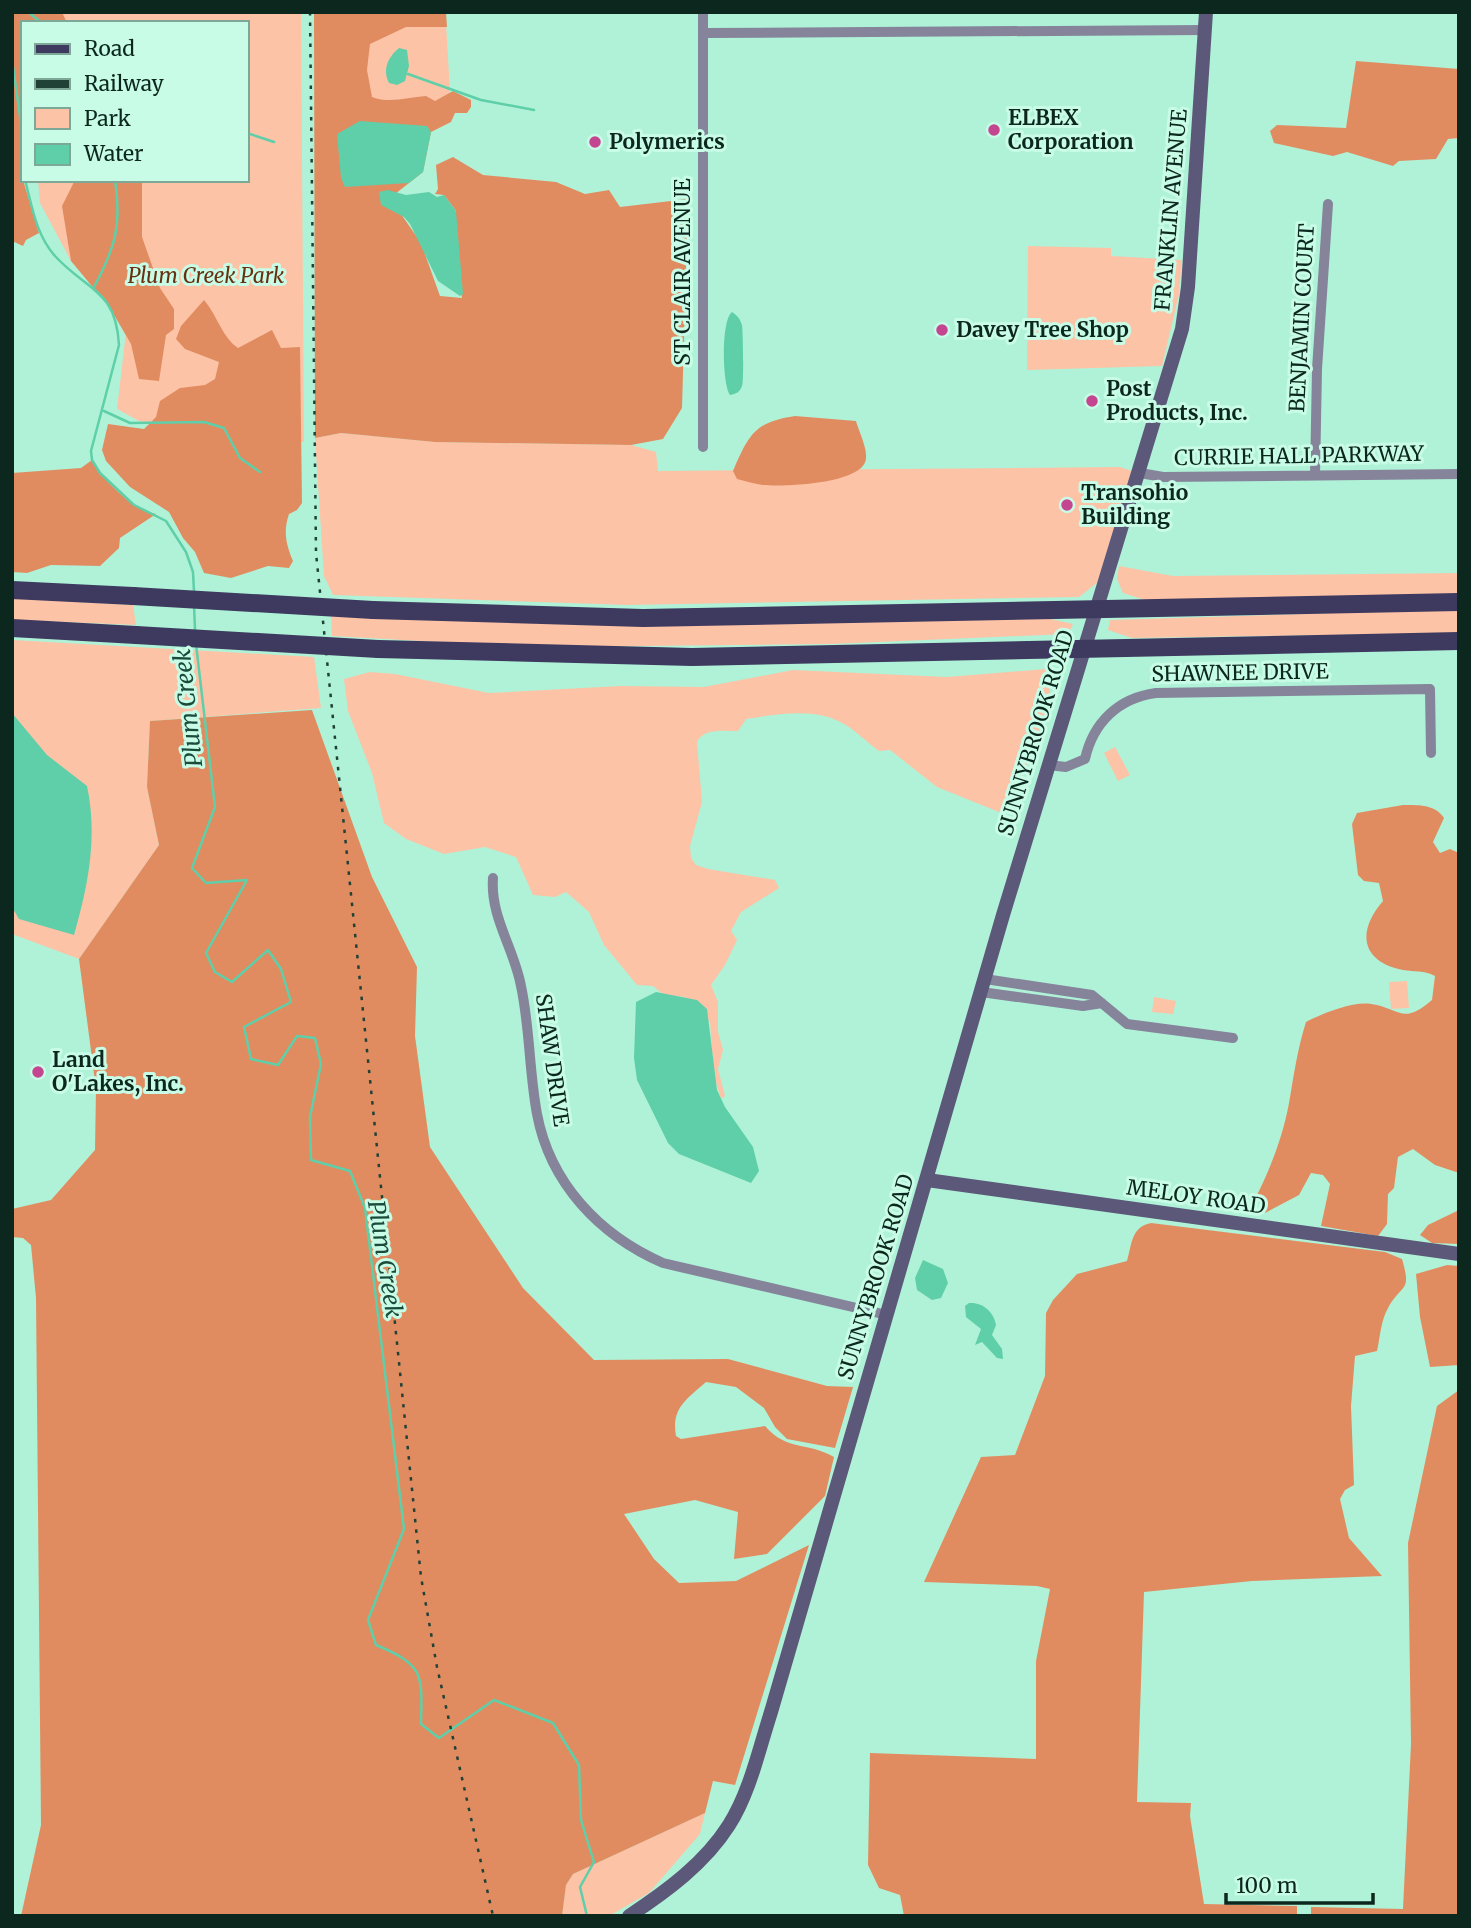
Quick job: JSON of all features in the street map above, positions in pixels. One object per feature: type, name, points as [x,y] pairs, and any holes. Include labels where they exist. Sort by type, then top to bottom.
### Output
[{"type":"main road","points":[[12,590],[373,610],[643,618],[1459,602]]},
{"type":"main road","points":[[12,628],[378,649],[692,657],[1459,641]]},
{"type":"street","name":"ST CLAIR AVENUE","points":[[703,12],[703,447]]},
{"type":"street","name":"FRANKLIN AVENUE","points":[[1097,608],[1140,473],[1185,312],[1206,12]]},
{"type":"street","points":[[703,33],[1205,30]]},
{"type":"street","name":"BENJAMIN COURT","points":[[1315,475],[1317,369],[1328,204]]},
{"type":"street","name":"CURRIE HALL PARKWAY","points":[[1140,473],[1163,477],[1459,474]]},
{"type":"street","name":"SUNNYBROOK ROAD","points":[[629,1916],[659,1897],[694,1866],[720,1838],[736,1812],[771,1712],[983,985],[1097,608]]},
{"type":"street","name":"SHAWNEE DRIVE","points":[[1048,765],[1066,767],[1085,759],[1092,735],[1100,723],[1121,704],[1142,695],[1430,689],[1431,753]]},
{"type":"street","name":"SHAW DRIVE","points":[[493,878],[494,907],[523,990],[539,1125],[555,1167],[586,1212],[619,1240],[663,1263],[887,1315]]},
{"type":"street","points":[[983,985],[1083,1006],[1102,1003],[1127,1024],[1233,1038]]},
{"type":"street","name":"MELOY ROAD","points":[[928,1180],[1459,1254]]},
{"type":"green space","name":"Plum Creek Park","points":[[23,12],[301,12],[304,442],[139,421],[117,409],[126,332],[108,291],[71,261],[40,203],[38,182],[248,182],[248,21],[24,21]]},
{"type":"green space","points":[[446,23],[450,92],[441,108],[374,104],[364,96],[361,44],[377,29]]},
{"type":"green space","points":[[1028,246],[1111,248],[1111,256],[1182,260],[1179,294],[1162,366],[1027,370]]},
{"type":"green space","points":[[341,433],[435,442],[631,445],[656,452],[658,471],[1120,467],[1132,471],[1098,582],[1079,597],[627,605],[333,595],[324,576],[315,438]]},
{"type":"green space","points":[[1119,566],[1173,576],[1459,573],[1459,594],[1145,600],[1123,593],[1117,579]]},
{"type":"green space","points":[[12,598],[133,605],[136,625],[12,620]]},
{"type":"green space","points":[[1459,609],[1459,633],[1132,638],[1108,630],[1110,620]]},
{"type":"green space","points":[[331,615],[1037,616],[1073,624],[1068,634],[832,644],[529,647],[332,636]]},
{"type":"green space","points":[[12,640],[314,657],[321,708],[150,721],[147,787],[159,845],[79,959],[12,934]]},
{"type":"green space","points":[[1046,669],[1052,704],[1040,737],[1004,814],[937,787],[890,750],[879,751],[844,724],[821,715],[796,713],[746,719],[738,731],[714,731],[700,738],[697,742],[702,802],[690,846],[691,858],[696,865],[708,869],[775,880],[779,888],[741,912],[731,931],[737,940],[725,965],[711,985],[718,1002],[718,1032],[723,1050],[718,1069],[725,1096],[721,1099],[714,1076],[710,1022],[685,997],[664,995],[653,986],[637,985],[604,945],[589,912],[566,892],[555,897],[533,895],[516,857],[485,847],[444,854],[406,839],[384,823],[372,773],[348,711],[344,679],[370,672],[395,674],[489,693],[620,686],[704,687],[793,670],[947,677]]},
{"type":"green space","points":[[1115,747],[1130,775],[1118,781],[1104,753]]},
{"type":"green space","points":[[1407,981],[1409,1008],[1391,1009],[1389,982]]},
{"type":"green space","points":[[1154,997],[1176,1001],[1173,1014],[1152,1012]]},
{"type":"green space","points":[[705,1813],[700,1834],[649,1893],[609,1916],[562,1916],[566,1885],[573,1874]]},
{"type":"shaded area","points":[[12,12],[62,12],[66,21],[21,21],[21,182],[24,182],[39,233],[26,240],[23,246],[12,241]]},
{"type":"shaded area","points":[[314,12],[446,12],[447,27],[406,27],[370,44],[367,70],[372,97],[392,100],[426,96],[435,101],[453,91],[471,100],[467,113],[455,113],[451,122],[431,132],[423,172],[390,198],[421,243],[440,296],[462,298],[455,253],[456,211],[444,195],[435,194],[438,189],[436,165],[453,157],[483,175],[556,182],[585,194],[609,190],[620,207],[688,199],[682,408],[663,439],[631,445],[435,442],[341,433],[315,438]]},
{"type":"shaded area","points":[[1356,61],[1459,69],[1459,138],[1448,139],[1436,159],[1399,161],[1393,166],[1347,152],[1333,156],[1274,143],[1270,131],[1277,125],[1346,128]]},
{"type":"shaded area","points":[[74,182],[142,182],[142,237],[160,288],[174,309],[174,329],[166,335],[159,381],[139,379],[131,344],[110,308],[71,261],[62,206]]},
{"type":"shaded area","points":[[204,300],[228,338],[238,348],[272,330],[281,348],[300,347],[302,503],[297,510],[289,514],[287,520],[286,538],[293,561],[289,568],[268,566],[231,578],[204,573],[195,552],[183,538],[169,512],[130,487],[106,461],[102,450],[108,424],[144,429],[156,417],[160,401],[180,388],[205,385],[215,379],[219,362],[185,349],[176,339],[181,326]]},
{"type":"shaded area","points":[[795,416],[856,421],[866,454],[862,467],[839,478],[805,484],[763,485],[737,479],[733,471],[755,432],[771,422]]},
{"type":"shaded area","points":[[92,460],[104,477],[128,500],[156,514],[120,538],[119,548],[100,566],[51,565],[27,573],[12,572],[12,473],[81,468]]},
{"type":"shaded area","points":[[312,710],[372,877],[417,967],[415,1036],[430,1147],[523,1288],[594,1360],[728,1359],[827,1386],[853,1387],[835,1448],[787,1439],[775,1427],[764,1408],[736,1387],[706,1382],[678,1411],[676,1436],[681,1439],[765,1426],[782,1440],[834,1457],[825,1496],[767,1554],[734,1559],[738,1512],[695,1500],[624,1514],[654,1559],[679,1583],[736,1581],[809,1545],[735,1785],[713,1781],[705,1813],[573,1874],[566,1885],[562,1916],[21,1916],[41,1825],[36,1298],[31,1245],[23,1238],[12,1237],[12,1209],[51,1200],[95,1150],[96,1089],[79,959],[159,845],[147,787],[150,721]]},
{"type":"shaded area","points":[[1403,805],[1426,806],[1440,813],[1444,818],[1433,842],[1440,853],[1450,849],[1459,853],[1459,1173],[1435,1165],[1413,1149],[1398,1157],[1394,1188],[1388,1194],[1387,1224],[1378,1236],[1321,1226],[1330,1184],[1323,1175],[1311,1173],[1299,1195],[1265,1213],[1256,1197],[1283,1127],[1306,1022],[1355,1004],[1371,1004],[1407,1014],[1432,1000],[1435,976],[1389,966],[1378,960],[1367,943],[1369,923],[1383,901],[1379,883],[1364,881],[1358,875],[1352,824],[1357,813]]},
{"type":"shaded area","points":[[1459,1210],[1459,1244],[1432,1243],[1420,1235],[1428,1225]]},
{"type":"shaded area","points":[[1151,1223],[1385,1252],[1402,1259],[1405,1270],[1406,1283],[1386,1313],[1377,1351],[1355,1356],[1351,1406],[1354,1485],[1345,1490],[1340,1499],[1349,1538],[1382,1576],[1252,1581],[1144,1592],[1137,1802],[1191,1803],[1190,1816],[1204,1904],[1297,1906],[1297,1916],[904,1916],[900,1895],[879,1888],[868,1865],[870,1753],[1036,1759],[1036,1661],[1050,1589],[1037,1586],[924,1582],[981,1457],[1015,1455],[1045,1376],[1046,1313],[1053,1300],[1077,1274],[1127,1261],[1136,1232]]},
{"type":"shaded area","points":[[1447,1265],[1459,1266],[1459,1365],[1430,1367],[1420,1317],[1416,1274]]},
{"type":"shaded area","points":[[1459,1390],[1459,1916],[1311,1916],[1311,1907],[1403,1909],[1411,1744],[1408,1543],[1437,1406]]},
{"type":"water","points":[[399,48],[407,50],[409,66],[405,81],[397,85],[389,83],[386,69],[392,55]]},
{"type":"water","points":[[360,121],[427,126],[431,132],[423,172],[409,183],[345,187],[341,178],[337,134]]},
{"type":"water","points":[[388,190],[406,195],[429,192],[437,197],[444,195],[456,211],[463,294],[460,296],[438,281],[410,224],[404,217],[381,205],[379,192]]},
{"type":"water","points":[[732,312],[742,325],[743,375],[740,390],[730,395],[725,379],[724,339],[728,317]]},
{"type":"water","points":[[12,713],[47,755],[87,786],[92,824],[90,861],[74,935],[19,919],[12,907]]},
{"type":"water","points":[[656,992],[697,1000],[707,1009],[717,1090],[725,1107],[753,1147],[759,1171],[751,1183],[679,1154],[668,1143],[637,1080],[634,1058],[636,1002]]},
{"type":"water","points":[[923,1260],[943,1269],[948,1283],[941,1298],[932,1300],[917,1290],[915,1278]]},
{"type":"water","points":[[969,1303],[983,1306],[993,1316],[996,1325],[992,1335],[1002,1349],[1003,1359],[997,1358],[982,1342],[975,1345],[981,1329],[966,1317],[965,1306]]},
{"type":"waterway","points":[[28,12],[39,21]]},
{"type":"waterway","name":"Plum Creek","points":[[12,60],[21,123]]},
{"type":"waterway","points":[[408,74],[481,100],[534,110]]},
{"type":"waterway","points":[[248,133],[274,142]]},
{"type":"waterway","name":"Plum Creek","points":[[26,182],[43,239],[67,268],[106,301],[117,327],[119,345],[91,451],[92,460],[100,473],[134,505],[166,521],[186,552],[193,572],[194,592]]},
{"type":"waterway","points":[[94,287],[115,236],[118,211],[115,182]]},
{"type":"waterway","points":[[104,411],[130,423],[204,422],[224,428],[240,458],[260,472]]},
{"type":"waterway","name":"Plum Creek","points":[[194,605],[195,630]]},
{"type":"waterway","name":"Plum Creek","points":[[196,644],[215,807],[192,868],[206,883],[247,880],[206,953],[215,972],[232,982],[268,950],[281,969],[291,1002],[244,1027],[251,1059],[278,1065],[297,1036],[315,1038],[321,1064],[310,1117],[311,1160],[350,1171],[365,1208],[404,1529],[368,1620],[376,1645],[404,1659],[417,1674],[421,1694],[421,1724],[439,1738],[494,1700],[553,1723],[579,1765],[581,1820],[594,1862],[580,1887],[587,1916]]},
{"type":"railway","points":[[310,12],[316,553],[421,1577],[437,1667],[493,1916]]},
{"type":"place","name":"ELBEX Corporation","points":[[994,130]]},
{"type":"place","name":"Polymerics","points":[[595,142]]},
{"type":"place","name":"Davey Tree Shop","points":[[942,330]]},
{"type":"place","name":"Post Products, Inc.","points":[[1092,401]]},
{"type":"place","name":"Transohio Building","points":[[1067,505]]},
{"type":"place","name":"Land O'Lakes, Inc.","points":[[38,1072]]}]
